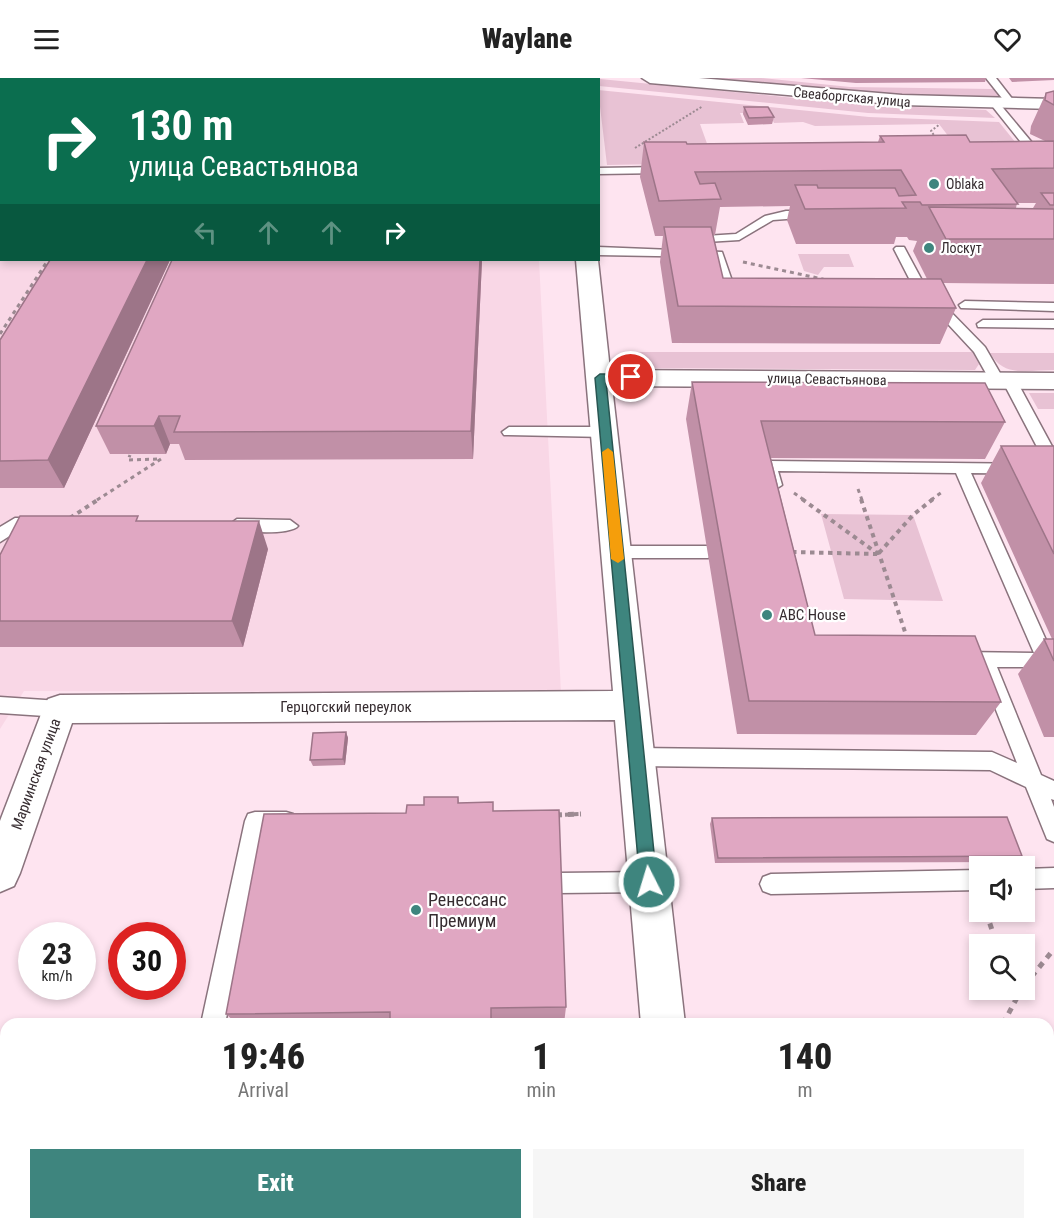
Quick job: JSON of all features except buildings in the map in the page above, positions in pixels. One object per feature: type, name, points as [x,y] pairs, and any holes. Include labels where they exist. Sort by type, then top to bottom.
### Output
[{"type":"street","name":"Свеаборгская улица","points":[[650,78],[863,99],[1004,105],[1054,104]]},
{"type":"street","points":[[587,261],[606,432],[662,1018]]},
{"type":"street","name":"улица Севастьянова","points":[[600,378],[1054,381]]},
{"type":"street","name":"Герцогский переулок","points":[[60,709],[632,705]]},
{"type":"street","name":"Мариинская улица","points":[[0,873],[60,709]]},
{"type":"lane","points":[[991,78],[1004,105],[1029,146],[1044,165]]},
{"type":"lane","points":[[1029,146],[1048,149]]},
{"type":"lane","points":[[600,171],[673,170]]},
{"type":"lane","points":[[659,250],[674,243],[690,240],[739,237],[769,218],[786,214],[820,214]]},
{"type":"lane","points":[[900,249],[920,288],[980,350],[1003,381],[1054,464]]},
{"type":"lane","points":[[600,251],[659,250],[718,254],[722,260],[731,299],[743,305]]},
{"type":"lane","points":[[965,305],[1054,308]]},
{"type":"lane","points":[[916,306],[938,306]]},
{"type":"lane","points":[[983,324],[1054,324]]},
{"type":"lane","points":[[509,432],[606,432]]},
{"type":"lane","points":[[791,552],[769,466],[963,470],[1054,469]]},
{"type":"lane","points":[[914,659],[1046,660],[963,470]]},
{"type":"lane","points":[[0,537],[15,524],[61,524]]},
{"type":"lane","points":[[221,525],[290,526]]},
{"type":"lane","points":[[617,552],[708,552]]},
{"type":"lane","points":[[985,660],[1054,832]]},
{"type":"lane","points":[[0,705],[60,709]]},
{"type":"lane","points":[[636,757],[992,760],[1054,791]]},
{"type":"lane","points":[[214,1018],[255,821],[301,820]]},
{"type":"lane","points":[[1035,879],[1054,878]]},
{"type":"lane","points":[[771,884],[969,880]]},
{"type":"lane","points":[[558,883],[649,882]]},
{"type":"path","points":[[633,150],[704,105]]},
{"type":"path","points":[[941,144],[931,131],[946,118]]},
{"type":"path","points":[[722,260],[760,264],[829,280]]},
{"type":"path","points":[[0,334],[47,261]]},
{"type":"path","points":[[818,277],[821,286]]},
{"type":"path","points":[[61,524],[161,459],[128,460],[130,455]]},
{"type":"path","points":[[879,554],[913,515],[963,470]]},
{"type":"path","points":[[771,476],[879,554]]},
{"type":"path","points":[[866,515],[914,659]]},
{"type":"path","points":[[791,552],[879,554]]},
{"type":"path","points":[[552,816],[581,814]]},
{"type":"path","points":[[1035,972],[1054,949]]},
{"type":"path","points":[[1006,1018],[1014,1000]]},
{"type":"shaded area","points":[[700,78],[761,78],[850,87],[993,89],[1001,99],[862,94]]},
{"type":"shaded area","points":[[600,79],[866,105],[986,110],[995,118],[868,113],[600,86]]},
{"type":"shaded area","points":[[600,90],[869,117],[999,122],[1028,158],[965,158],[939,124],[815,126],[803,122],[774,123],[769,113],[740,113],[744,123],[700,124],[714,163],[607,165]]},
{"type":"shaded area","points":[[798,254],[849,254],[854,267],[824,267],[818,275],[804,271]]},
{"type":"shaded area","points":[[0,261],[539,261],[561,692],[24,691],[0,729]]},
{"type":"shaded area","points":[[637,352],[973,352],[979,364],[975,370],[640,368]]},
{"type":"shaded area","points":[[990,353],[1054,353],[1054,370],[1017,371],[1002,366]]},
{"type":"shaded area","points":[[1029,393],[1054,393],[1054,409],[1038,409]]},
{"type":"shaded area","points":[[821,514],[913,515],[943,601],[844,599]]},
{"type":"slow traffic","points":[[608,452],[618,559]]},
{"type":"place","name":"Oblaka","points":[[934,184]]},
{"type":"place","name":"Лоскут","points":[[929,248]]},
{"type":"place","name":"ABC House","points":[[767,615]]},
{"type":"place","name":"Ренессанс Премиум","points":[[416,910]]},
{"type":"route","points":[[631,377],[600,378],[649,882]]}]
